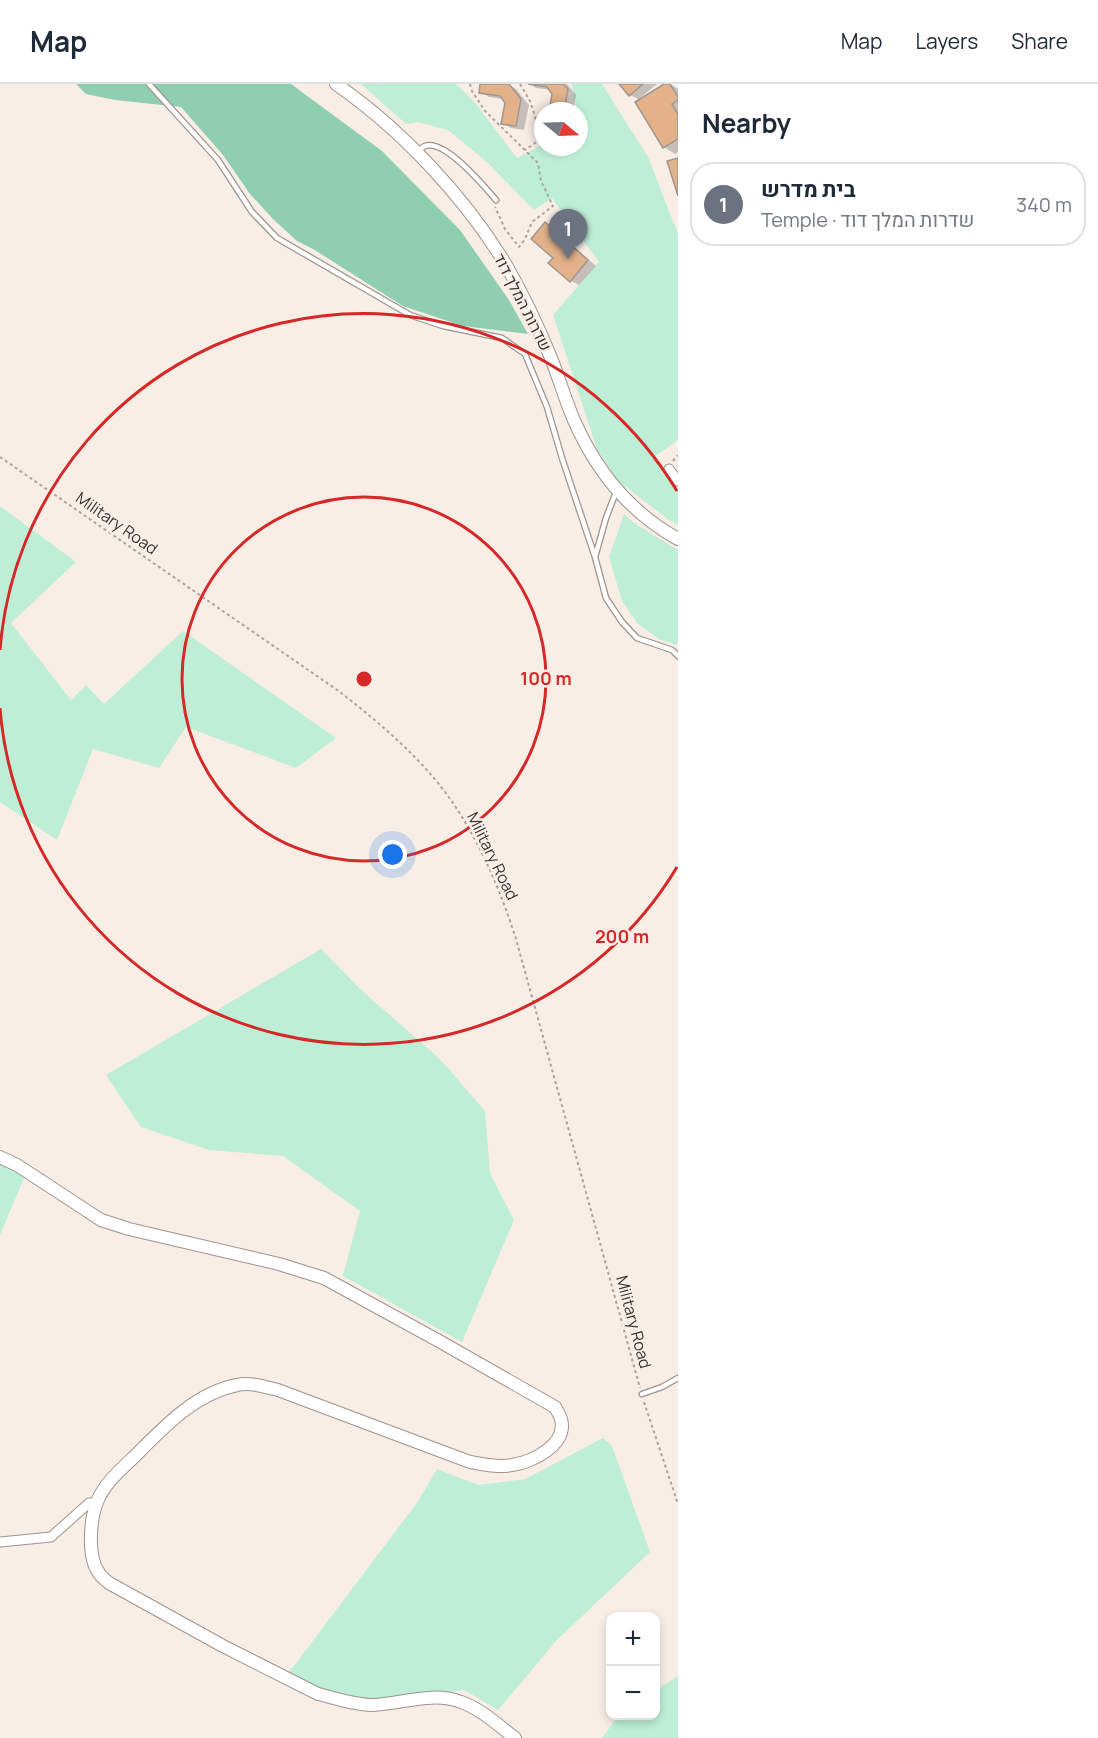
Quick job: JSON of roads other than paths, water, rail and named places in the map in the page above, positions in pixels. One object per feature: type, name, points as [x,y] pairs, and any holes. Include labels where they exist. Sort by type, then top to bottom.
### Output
[{"type":"street","name":"שדרות המלך דוד","points":[[336,84],[389,126],[454,192],[485,233],[533,315],[573,417],[599,468],[644,517],[678,539]]},
{"type":"street","points":[[669,469],[678,480]]},
{"type":"street","points":[[0,1156],[101,1220],[279,1264],[324,1278],[555,1407],[561,1418],[562,1428],[559,1438],[550,1449],[535,1458],[512,1466],[490,1466],[470,1462],[278,1390],[253,1384],[238,1384],[218,1390],[168,1423],[105,1487],[96,1503],[92,1521],[92,1557],[98,1573],[109,1582],[175,1620],[318,1694],[371,1705],[443,1698],[459,1701],[473,1707],[515,1738]]},
{"type":"street","points":[[0,1542],[51,1537],[89,1503],[96,1503]]},
{"type":"lane","points":[[149,84],[218,160],[252,212],[277,238],[410,315],[443,326],[502,338],[525,354],[547,407],[596,557],[606,598],[622,622],[637,638],[672,650],[678,656]]},
{"type":"lane","points":[[416,153],[425,146],[436,146],[442,149],[469,170],[496,200]]},
{"type":"lane","points":[[596,557],[606,518],[617,490]]},
{"type":"lane","points":[[642,1394],[678,1378]]},
{"type":"place","name":"בית מדרש","points":[[568,259]]}]
